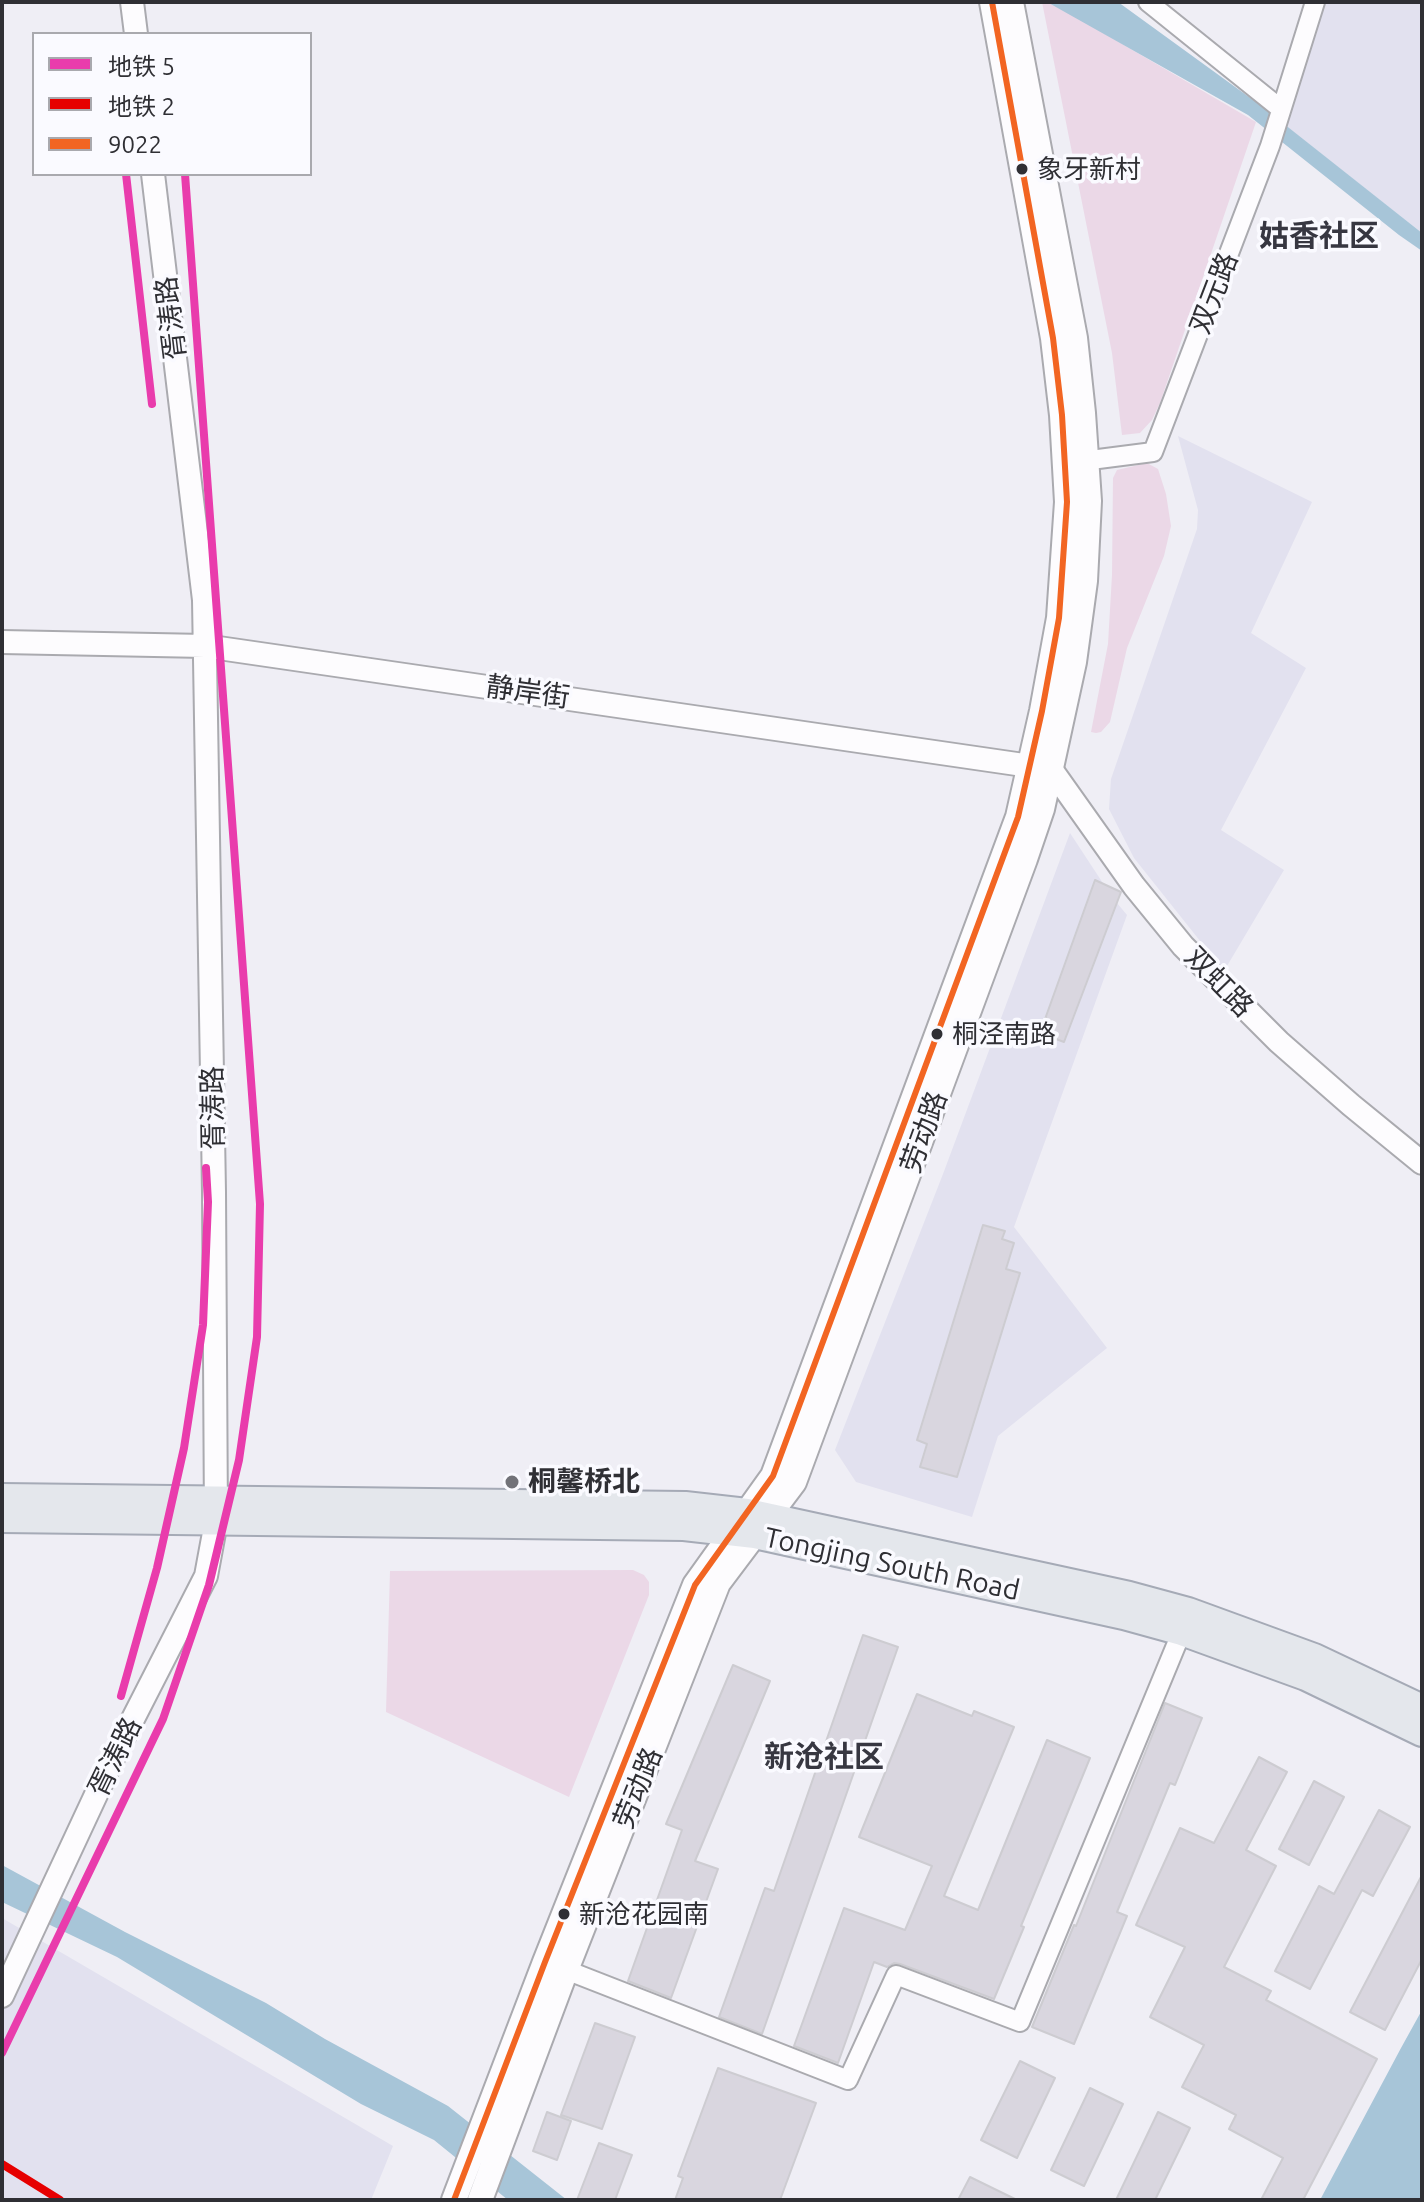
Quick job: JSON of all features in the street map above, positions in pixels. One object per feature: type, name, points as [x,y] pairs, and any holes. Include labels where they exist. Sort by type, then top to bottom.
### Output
[{"type":"main road","name":"劳动路","points":[[483,2192],[502,2147],[555,1966],[693,1588],[794,1482],[1030,847],[1040,767],[1074,662],[1085,581],[1089,501],[1076,462],[992,2]]},
{"type":"main road","name":"劳动路","points":[[1011,2],[1075,338],[1076,462]]},
{"type":"main road","name":"Tongjing South Road","points":[[2,1498],[217,1512]]},
{"type":"main road","name":"Tongjing South Road","points":[[2,1518],[685,1506],[1182,1631],[1306,1676],[1422,1732]]},
{"type":"main road","name":"Tongjing South Road","points":[[751,1524],[1129,1596],[1188,1612],[1314,1658],[1422,1709]]},
{"type":"main road","name":"劳动路","points":[[454,2200],[555,1966]]},
{"type":"street","points":[[132,2],[136,32]]},
{"type":"street","points":[[1148,2],[1280,113]]},
{"type":"street","name":"双元路","points":[[1076,462],[1153,452],[1270,146],[1315,2]]},
{"type":"street","name":"胥涛路","points":[[2,1996],[115,1754],[206,1576],[217,1512],[204,600],[153,176]]},
{"type":"street","name":"静岸街","points":[[2,642],[205,646],[1040,767]]},
{"type":"street","name":"双虹路","points":[[1040,767],[1183,946],[1279,1042],[1422,1163]]},
{"type":"street","points":[[555,1966],[848,2080],[896,1975],[1020,2022],[1182,1631]]},
{"type":"shaded area","points":[[1042,2],[1081,20],[1256,122],[1160,403],[1152,420],[1140,433],[1122,435],[1112,353]]},
{"type":"shaded area","points":[[1326,2],[1422,2],[1422,233],[1283,124]]},
{"type":"shaded area","points":[[1178,436],[1312,502],[1251,633],[1306,668],[1221,830],[1284,870],[1224,971],[1134,858],[1109,809],[1111,779],[1197,529],[1198,510]]},
{"type":"shaded area","points":[[1147,463],[1158,469],[1171,526],[1164,556],[1127,648],[1110,722],[1096,733],[1091,732],[1108,644],[1113,478],[1117,470]]},
{"type":"shaded area","points":[[1070,833],[1127,915],[1014,1227],[1107,1348],[998,1436],[972,1517],[856,1482],[835,1450],[943,1174]]},
{"type":"shaded area","points":[[633,1570],[644,1575],[649,1582],[649,1595],[569,1797],[386,1712],[390,1571]]},
{"type":"shaded area","points":[[2,1918],[393,2146],[371,2200],[2,2200]]},
{"type":"water","points":[[1047,2],[1118,2],[1260,105],[1422,233],[1422,251],[1248,115]]},
{"type":"water","points":[[2,1865],[266,2003],[448,2106],[567,2200],[508,2200],[434,2140],[361,2104],[117,1957],[2,1902]]},
{"type":"water","points":[[1422,2010],[1422,2200],[1320,2200],[1401,2048]]},
{"type":"building","points":[[1095,880],[1121,892],[1064,1042],[1040,1033]]},
{"type":"building","points":[[983,1225],[1005,1231],[1002,1239],[1014,1243],[1006,1269],[1020,1273],[957,1477],[920,1467],[927,1444],[917,1440]]},
{"type":"building","points":[[863,1635],[898,1647],[762,2034],[719,2017],[765,1888],[774,1891]]},
{"type":"building","points":[[733,1665],[770,1681],[695,1861],[718,1869],[671,1998],[628,1981],[682,1830],[666,1824]]},
{"type":"building","points":[[917,1694],[972,1716],[974,1711],[1014,1727],[944,1896],[978,1910],[1047,1740],[1090,1758],[994,1999],[900,1964],[887,1967],[874,1962],[838,2063],[794,2046],[844,1908],[905,1930],[932,1866],[859,1837]]},
{"type":"building","points":[[1165,1703],[1202,1718],[1175,1785],[1170,1783],[1117,1912],[1127,1916],[1074,2044],[1032,2027]]},
{"type":"building","points":[[1259,1757],[1287,1772],[1246,1850],[1276,1866],[1224,1967],[1271,1991],[1266,2000],[1377,2059],[1303,2200],[1261,2200],[1283,2158],[1229,2129],[1236,2115],[1182,2087],[1204,2045],[1150,2017],[1185,1947],[1136,1925],[1180,1828],[1214,1843]]},
{"type":"building","points":[[1314,1781],[1344,1797],[1309,1865],[1279,1849]]},
{"type":"building","points":[[1379,1810],[1410,1827],[1373,1896],[1362,1890],[1310,1989],[1275,1971],[1319,1886],[1334,1894]]},
{"type":"building","points":[[1422,1875],[1422,1959],[1385,2030],[1350,2012]]},
{"type":"building","points":[[595,2023],[635,2037],[602,2129],[561,2115]]},
{"type":"building","points":[[1020,2061],[1055,2078],[1017,2158],[981,2140]]},
{"type":"building","points":[[718,2068],[816,2103],[780,2200],[675,2200],[683,2178],[678,2176]]},
{"type":"building","points":[[1090,2088],[1123,2104],[1084,2186],[1051,2170]]},
{"type":"building","points":[[547,2112],[571,2121],[557,2160],[533,2151]]},
{"type":"building","points":[[1158,2112],[1190,2128],[1155,2200],[1116,2200]]},
{"type":"building","points":[[599,2143],[632,2155],[615,2200],[577,2200]]},
{"type":"building","points":[[970,2177],[1017,2200],[958,2200]]},
{"type":"metro line","name":"5","points":[[126,176],[152,404]]},
{"type":"metro line","name":"5","points":[[2,2053],[163,1719],[209,1585],[239,1460],[257,1337],[260,1204],[185,176]]},
{"type":"metro line","name":"5","points":[[121,1696],[157,1568],[184,1448],[203,1325],[208,1202],[206,1168]]},
{"type":"metro line","name":"2","points":[[2,2164],[60,2200]]},
{"type":"transit line","name":"9022","points":[[454,2200],[695,1585],[773,1476],[1018,817],[1059,618],[1067,502],[1062,415],[1053,338],[992,2]]},
{"type":"place","name":"象牙新村","points":[[1022,169]]},
{"type":"place","name":"桐泾南路","points":[[937,1034]]},
{"type":"place","name":"桐馨桥北","points":[[512,1482]]},
{"type":"place","name":"新沧花园南","points":[[564,1914]]},
{"type":"district","name":"姑香社区","points":[[1319,236]]},
{"type":"district","name":"新沧社区","points":[[824,1757]]}]
